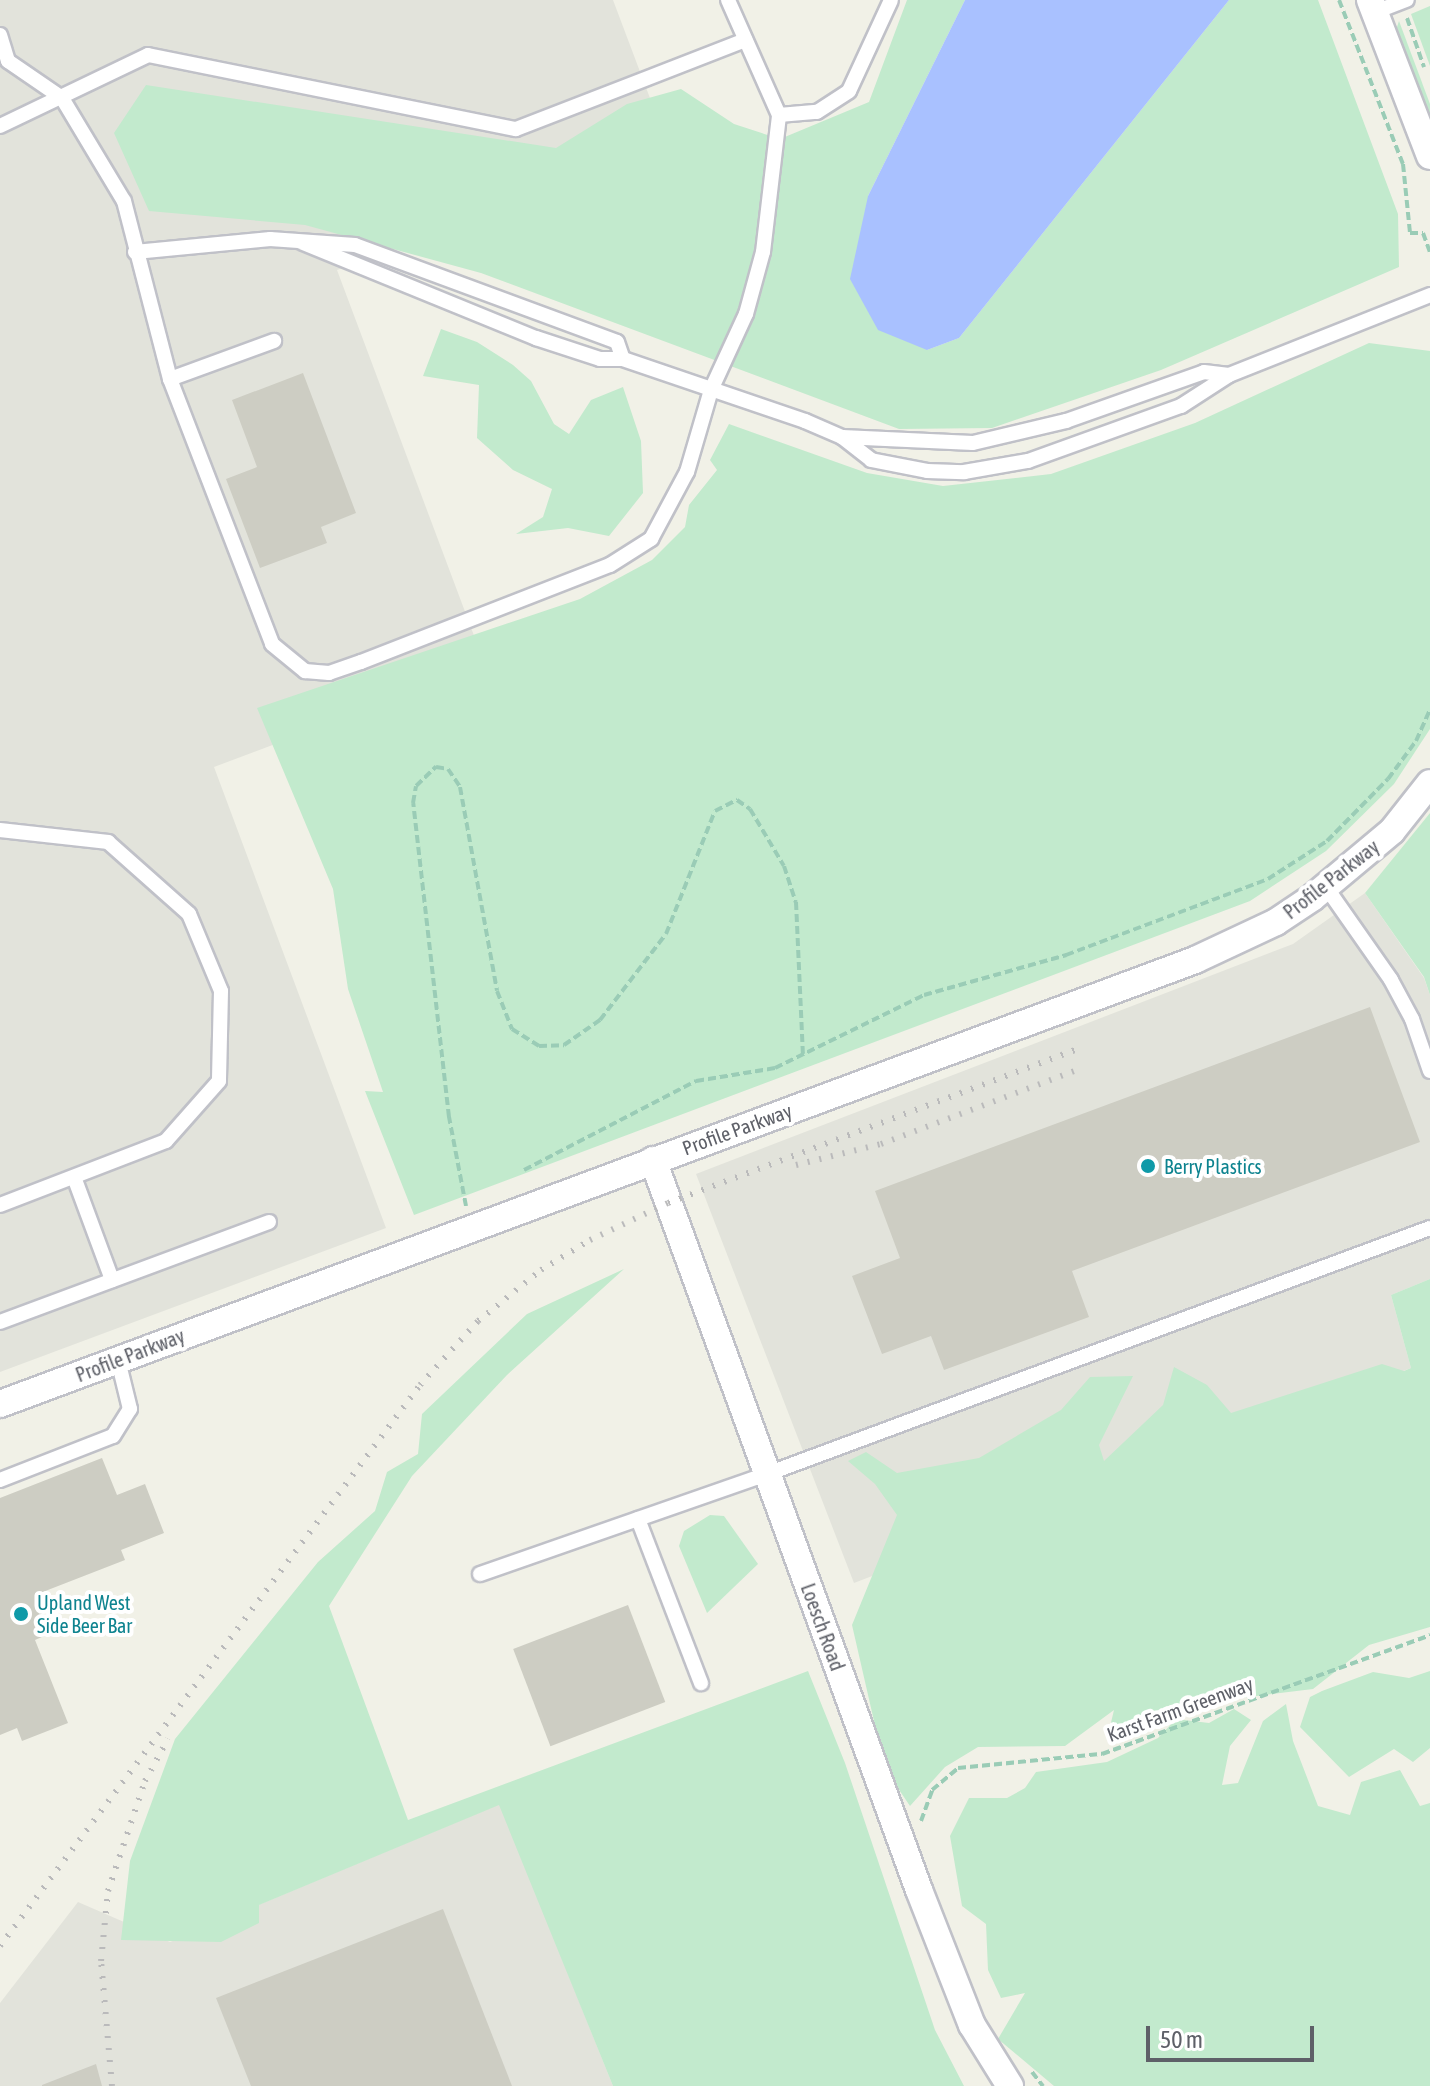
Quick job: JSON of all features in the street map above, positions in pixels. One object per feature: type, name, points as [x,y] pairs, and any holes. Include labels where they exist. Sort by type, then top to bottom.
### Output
[{"type":"street","points":[[1373,6],[1430,156]]},
{"type":"street","name":"Profile Parkway","points":[[0,1402],[1195,960],[1276,922],[1326,887],[1392,831],[1430,783]]},
{"type":"street","name":"Loesch Road","points":[[653,1160],[929,1917],[972,2025],[1010,2086]]},
{"type":"lane","points":[[0,35],[8,61],[62,98],[124,201],[170,379],[272,644],[305,671],[329,673],[610,565],[651,539],[687,472],[711,390],[746,314],[763,252],[779,115],[728,0]]},
{"type":"lane","points":[[779,115],[817,112],[849,91],[891,0]]},
{"type":"lane","points":[[1373,6],[1404,1]]},
{"type":"lane","points":[[0,126],[148,55],[516,129],[745,40]]},
{"type":"lane","points":[[135,252],[209,241],[327,241],[401,258],[617,342],[623,359]]},
{"type":"lane","points":[[303,243],[536,338],[600,359],[623,359],[842,437],[973,443],[1066,421],[1204,372],[1229,375]]},
{"type":"lane","points":[[842,437],[871,460],[915,469],[995,467],[1028,461],[1181,406],[1229,375],[1430,295]]},
{"type":"lane","points":[[170,379],[274,341]]},
{"type":"lane","points":[[0,830],[108,842],[189,914],[221,991],[219,1081],[166,1141],[0,1205]]},
{"type":"lane","points":[[1326,887],[1391,980],[1412,1019],[1430,1071]]},
{"type":"lane","points":[[74,1177],[112,1280]]},
{"type":"lane","points":[[0,1322],[269,1222]]},
{"type":"lane","points":[[480,1574],[767,1474],[1430,1228]]},
{"type":"lane","points":[[0,1480],[113,1436],[130,1409],[118,1360]]},
{"type":"lane","points":[[638,1519],[701,1683]]},
{"type":"path","points":[[1339,0],[1403,164],[1410,233],[1423,233],[1430,252]]},
{"type":"path","points":[[1404,1],[1429,82]]},
{"type":"path","points":[[524,1170],[696,1081],[775,1068],[924,995],[1066,955],[1268,879],[1327,841],[1388,779],[1416,741],[1430,709]]},
{"type":"path","points":[[473,1227],[456,1172],[413,803],[416,786],[436,767],[448,769],[460,787],[497,991],[512,1029],[539,1046],[564,1045],[600,1020],[666,934],[715,811],[737,800],[750,809],[778,855],[796,902],[803,1054]]},
{"type":"path","name":"Karst Farm Greenway","points":[[925,1834],[920,1820],[924,1803],[958,1768],[1102,1754],[1430,1635]]},
{"type":"path","points":[[1027,2066],[1043,2086]]},
{"type":"shaded area","points":[[0,0],[613,0],[668,146],[337,270],[485,665],[214,767],[386,1228],[0,1372]]},
{"type":"shaded area","points":[[1365,893],[1424,978],[1430,995],[1430,1279],[1391,1295],[1411,1368],[854,1583],[696,1174],[1293,944]]},
{"type":"shaded area","points":[[500,1804],[613,2086],[0,2086],[0,2003],[78,1902],[170,1942]]},
{"type":"green space","points":[[907,0],[965,0],[868,196],[927,350],[959,338],[1229,0],[1318,0],[1398,214],[1399,267],[1161,370],[992,428],[899,429],[481,273],[305,225],[149,211],[114,133],[146,85],[556,148],[627,104],[681,89],[734,124],[780,139],[869,102]]},
{"type":"green space","points":[[1430,6],[1430,66],[1411,14]]},
{"type":"green space","points":[[1399,21],[1430,104],[1430,129],[1395,33]]},
{"type":"green space","points":[[441,329],[477,342],[513,365],[531,381],[554,424],[569,434],[591,400],[623,387],[641,441],[643,493],[609,536],[568,528],[516,534],[543,517],[552,489],[513,470],[477,438],[479,385],[423,376]]},
{"type":"green space","points":[[1369,343],[1430,351],[1430,729],[1394,784],[1326,851],[1250,901],[414,1215],[365,1091],[383,1092],[348,989],[333,889],[257,708],[580,599],[652,560],[685,527],[689,505],[717,470],[710,460],[729,424],[867,473],[943,486],[1051,474],[1195,423]]},
{"type":"green space","points":[[1430,813],[1430,995],[1424,977],[1365,893]]},
{"type":"green space","points":[[624,1269],[507,1375],[412,1476],[329,1606],[408,1820],[808,1671],[845,1763],[935,2030],[964,2086],[613,2086],[499,1805],[259,1905],[259,1923],[221,1942],[121,1940],[130,1861],[175,1739],[318,1562],[375,1511],[387,1472],[418,1454],[422,1414],[527,1314]]},
{"type":"green space","points":[[1430,1279],[1430,1627],[1369,1645],[1313,1689],[1232,1699],[1108,1735],[1114,1710],[1065,1746],[978,1747],[945,1767],[910,1806],[885,1769],[852,1625],[897,1515],[875,1484],[848,1461],[866,1452],[897,1473],[979,1458],[1061,1410],[1090,1377],[1133,1376],[1099,1445],[1104,1461],[1163,1405],[1174,1367],[1207,1385],[1231,1413],[1382,1364],[1404,1371],[1411,1368],[1391,1295]]},
{"type":"green space","points":[[710,1515],[724,1516],[758,1564],[707,1613],[679,1546],[684,1531]]},
{"type":"green space","points":[[1430,1671],[1430,1748],[1413,1762],[1394,1749],[1349,1777],[1300,1727],[1310,1697],[1322,1691],[1373,1672],[1409,1678]]},
{"type":"green space","points":[[1286,1704],[1293,1741],[1318,1806],[1350,1815],[1361,1782],[1400,1770],[1420,1806],[1430,1803],[1430,2086],[1054,2086],[998,2039],[1025,1993],[1001,1998],[988,1970],[986,1924],[962,1906],[950,1836],[969,1798],[1007,1798],[1025,1788],[1036,1772],[1107,1762],[1158,1738],[1176,1719],[1209,1723],[1234,1709],[1251,1720],[1230,1746],[1222,1785],[1238,1783],[1263,1721]]},
{"type":"water","points":[[965,0],[1229,0],[959,338],[927,350],[878,330],[850,279],[868,196]]},
{"type":"building","points":[[303,373],[356,513],[321,527],[327,543],[260,568],[226,479],[257,467],[232,400]]},
{"type":"building","name":"Berry Plastics","points":[[1370,1007],[1420,1142],[1072,1271],[1089,1317],[944,1370],[931,1336],[882,1354],[852,1276],[900,1258],[875,1191]]},
{"type":"building","name":"Upland West Side Beer Bar","points":[[102,1458],[117,1495],[145,1484],[164,1533],[121,1550],[125,1560],[35,1595],[51,1633],[35,1640],[68,1723],[22,1741],[17,1728],[0,1735],[0,1498]]},
{"type":"building","points":[[628,1605],[665,1702],[550,1746],[513,1649]]},
{"type":"building","points":[[443,1909],[512,2086],[251,2086],[216,1998]]},
{"type":"building","points":[[96,2064],[102,2086],[42,2086],[42,2085]]},
{"type":"railway","points":[[0,1946],[420,1385],[478,1321],[541,1270],[590,1240],[668,1203],[1078,1049]]},
{"type":"railway","points":[[796,1165],[881,1144],[1080,1069]]},
{"type":"railway","points":[[112,2086],[101,1961],[108,1891],[145,1781],[168,1739]]},
{"type":"place","name":"Berry Plastics","points":[[1148,1166]]},
{"type":"place","name":"Upland West Side Beer Bar","points":[[21,1614]]}]
